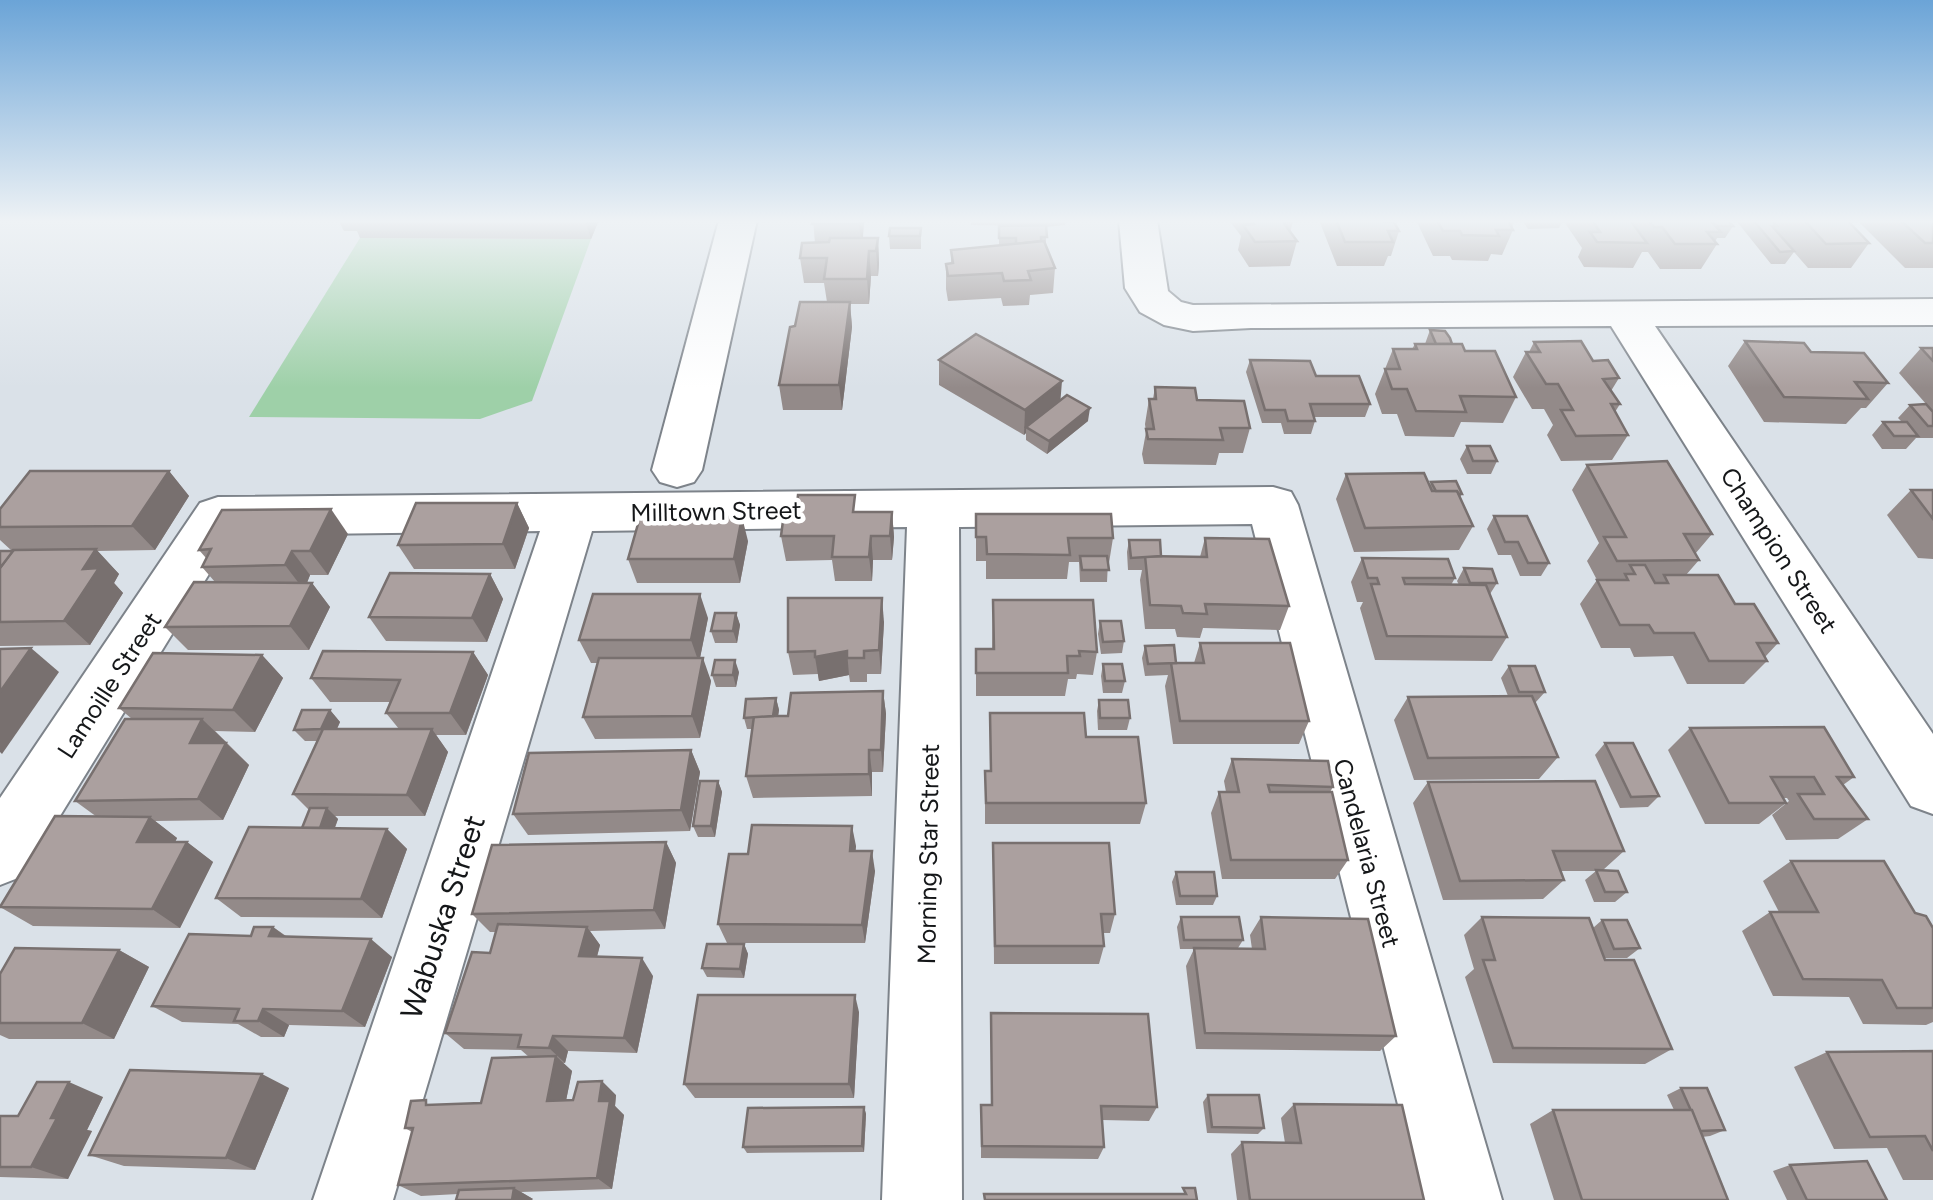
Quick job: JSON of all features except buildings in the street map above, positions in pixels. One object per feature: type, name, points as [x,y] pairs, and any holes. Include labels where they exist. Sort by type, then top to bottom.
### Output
[{"type":"street","points":[[677,470],[724,276]]},
{"type":"street","points":[[1146,276],[1145,287],[1151,297],[1180,315],[1199,320],[1250,315],[1933,312]]},
{"type":"street","name":"Champion Street","points":[[1625,314],[1933,786]]},
{"type":"street","name":"Milltown Street","points":[[218,516],[1273,505]]},
{"type":"street","name":"Candelaria Street","points":[[1273,505],[1462,1200]]},
{"type":"street","name":"Morning Star Street","points":[[922,1200],[933,508]]},
{"type":"street","name":"Wabuska Street","points":[[353,1200],[572,513]]},
{"type":"street","name":"Lamoille Street","points":[[0,854],[218,516]]},
{"type":"green space","points":[[336,276],[578,276],[532,401],[480,419],[249,417]]}]
